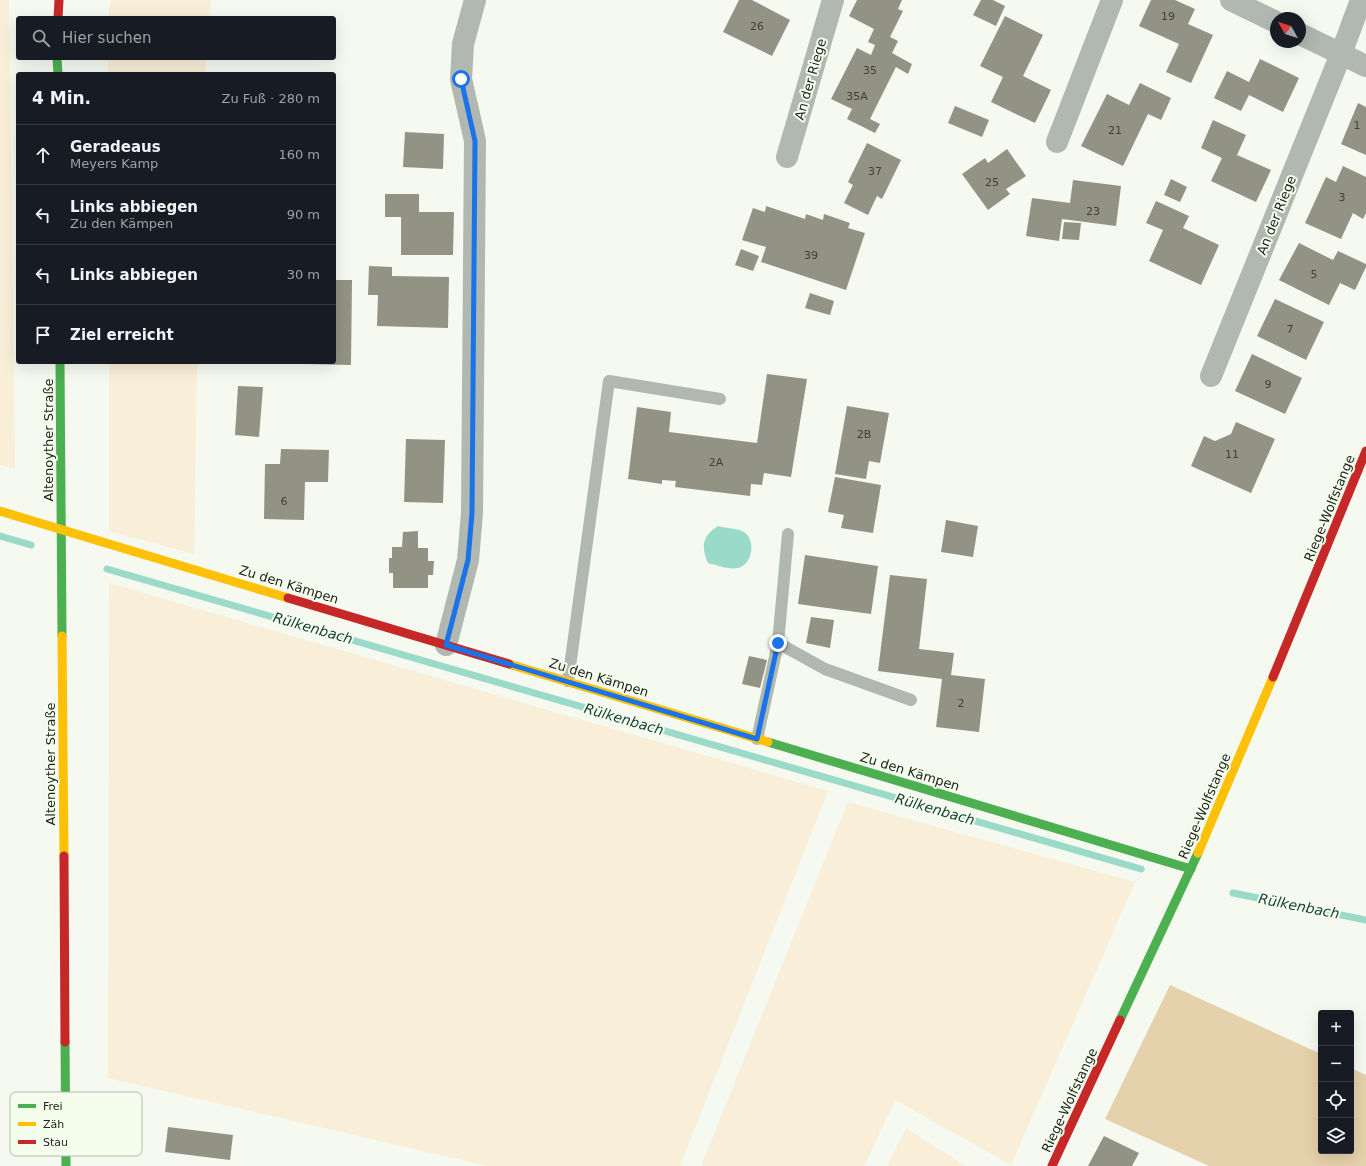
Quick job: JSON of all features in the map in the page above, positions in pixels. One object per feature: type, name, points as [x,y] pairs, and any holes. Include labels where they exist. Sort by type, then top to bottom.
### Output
[{"type":"street","points":[[58,16],[59,0]]},
{"type":"street","points":[[446,645],[468,560],[472,513],[475,141],[461,79],[463,44],[475,0]]},
{"type":"street","name":"An der Riege","points":[[787,157],[833,0]]},
{"type":"street","points":[[1057,142],[1112,0]]},
{"type":"street","points":[[1231,0],[1270,19]]},
{"type":"street","name":"An der Riege","points":[[1211,376],[1341,54],[1361,0]]},
{"type":"street","points":[[1306,37],[1366,66]]},
{"type":"street","points":[[58,60],[58,72]]},
{"type":"street","name":"Altenoyther Straße","points":[[60,364],[65,1092]]},
{"type":"street","name":"Riege-Wolfstange","points":[[1052,1166],[1191,869],[1288,642],[1366,451]]},
{"type":"street","name":"Zu den Kämpen","points":[[0,511],[61,528],[1191,869]]},
{"type":"street","name":"Altenoyther Straße","points":[[66,1156],[66,1166]]},
{"type":"lane","points":[[568,681],[609,381],[720,399]]},
{"type":"lane","points":[[757,739],[778,643],[788,534]]},
{"type":"lane","points":[[778,643],[825,669],[911,700]]},
{"type":"shaded area","points":[[0,0],[9,0],[15,469],[0,465]]},
{"type":"shaded area","points":[[111,0],[211,0],[209,16],[108,16]]},
{"type":"shaded area","points":[[108,60],[206,60],[205,72],[108,72]]},
{"type":"shaded area","points":[[109,364],[197,364],[194,554],[109,531]]},
{"type":"shaded area","points":[[718,526],[736,529],[747,534],[750,539],[751,551],[750,557],[743,566],[738,568],[730,568],[708,563],[704,552],[704,542],[709,534]]},
{"type":"shaded area","points":[[109,583],[828,791],[680,1166],[488,1166],[108,1078]]},
{"type":"shaded area","points":[[848,802],[1135,882],[1011,1165],[895,1100],[864,1166],[701,1166]]},
{"type":"shaded area","points":[[1170,985],[1318,1053],[1318,1154],[1354,1154],[1354,1069],[1366,1075],[1366,1166],[1209,1166],[1105,1119]]},
{"type":"shaded area","points":[[906,1128],[965,1166],[887,1166]]},
{"type":"building","points":[[739,0],[752,0],[790,20],[772,56],[723,32]]},
{"type":"building","points":[[857,0],[902,0],[898,9],[903,11],[890,37],[898,41],[892,53],[912,64],[908,74],[896,67],[870,119],[880,124],[875,133],[847,119],[852,109],[831,99],[857,48],[871,55],[875,45],[868,42],[874,29],[849,16]]},
{"type":"building","points":[[981,0],[993,0],[1005,6],[996,26],[973,15]]},
{"type":"building","points":[[1151,0],[1175,0],[1195,9],[1188,24],[1213,35],[1191,83],[1166,72],[1179,44],[1139,26]]},
{"type":"building","points":[[1005,16],[1043,35],[1023,76],[1051,90],[1035,123],[991,102],[1003,77],[980,66]]},
{"type":"building","points":[[1260,59],[1299,78],[1283,112],[1249,95],[1241,111],[1214,98],[1227,71],[1249,82]]},
{"type":"building","points":[[1140,83],[1171,98],[1161,120],[1148,114],[1123,166],[1081,146],[1107,94],[1129,105]]},
{"type":"building","points":[[1358,103],[1366,107],[1366,155],[1341,144]]},
{"type":"building","points":[[955,106],[989,120],[982,137],[948,123]]},
{"type":"building","points":[[1213,120],[1246,135],[1237,155],[1271,170],[1256,202],[1211,181],[1222,158],[1201,148]]},
{"type":"building","points":[[405,132],[444,134],[443,169],[403,167]]},
{"type":"building","points":[[867,143],[901,160],[882,199],[877,196],[868,215],[844,203],[853,185],[848,182]]},
{"type":"building","points":[[1007,149],[1026,176],[1006,189],[1010,194],[988,210],[962,174],[985,158],[988,163]]},
{"type":"building","points":[[1343,166],[1366,177],[1366,213],[1363,219],[1353,213],[1341,239],[1305,223],[1326,177],[1336,182]]},
{"type":"building","points":[[1171,179],[1187,187],[1180,202],[1164,195]]},
{"type":"building","points":[[1073,180],[1121,186],[1116,226],[1062,219],[1059,241],[1026,236],[1032,198],[1070,203]]},
{"type":"building","points":[[385,194],[419,194],[419,212],[454,212],[453,255],[401,255],[401,217],[385,217]]},
{"type":"building","points":[[1156,201],[1189,216],[1183,228],[1219,245],[1201,285],[1149,261],[1163,230],[1146,223]]},
{"type":"building","points":[[766,206],[805,219],[806,214],[823,220],[824,214],[850,223],[848,228],[865,233],[846,290],[761,262],[766,247],[742,240],[753,208],[765,212]]},
{"type":"building","points":[[1064,222],[1081,223],[1079,240],[1062,239]]},
{"type":"building","points":[[1299,243],[1333,260],[1338,251],[1366,264],[1355,290],[1340,283],[1329,305],[1279,280]]},
{"type":"building","points":[[741,249],[759,256],[753,271],[735,265]]},
{"type":"building","points":[[369,266],[392,267],[392,276],[449,277],[448,328],[377,326],[378,295],[368,295]]},
{"type":"building","points":[[336,280],[352,280],[351,365],[306,364],[336,364]]},
{"type":"building","points":[[810,293],[834,301],[830,315],[805,308]]},
{"type":"building","points":[[1275,299],[1324,322],[1306,360],[1257,336]]},
{"type":"building","points":[[1252,354],[1302,378],[1285,414],[1235,391]]},
{"type":"building","points":[[767,374],[807,379],[791,477],[764,473],[762,485],[751,484],[750,496],[675,487],[676,481],[662,480],[662,484],[628,479],[637,407],[671,412],[669,432],[757,443]]},
{"type":"building","points":[[238,386],[263,387],[259,437],[235,435]]},
{"type":"building","points":[[847,406],[889,413],[880,463],[869,461],[866,479],[835,474]]},
{"type":"building","points":[[1236,422],[1275,439],[1251,493],[1191,466],[1204,436],[1215,441],[1231,434]]},
{"type":"building","points":[[406,439],[445,440],[443,503],[404,502]]},
{"type":"building","points":[[281,449],[329,450],[328,482],[305,482],[304,520],[264,519],[265,464],[280,464]]},
{"type":"building","points":[[835,477],[881,485],[873,533],[841,528],[844,515],[828,512]]},
{"type":"building","points":[[946,520],[978,526],[973,557],[941,552]]},
{"type":"building","points":[[418,531],[418,548],[428,548],[428,561],[434,561],[433,575],[428,575],[428,588],[393,588],[393,573],[389,573],[389,558],[392,558],[392,547],[402,547],[403,532]]},
{"type":"building","points":[[805,555],[878,566],[871,614],[798,604]]},
{"type":"building","points":[[890,575],[927,579],[919,649],[954,653],[951,675],[985,679],[979,732],[936,727],[942,679],[878,671]]},
{"type":"building","points":[[811,617],[834,620],[830,648],[806,643]]},
{"type":"building","points":[[749,656],[767,660],[760,688],[742,684]]},
{"type":"building","points":[[168,1127],[233,1135],[230,1160],[165,1152]]},
{"type":"building","points":[[1104,1136],[1139,1153],[1132,1166],[1088,1166]]},
{"type":"waterway","name":"Rülkenbach","points":[[0,536],[31,545]]},
{"type":"waterway","name":"Rülkenbach","points":[[107,569],[1141,869]]},
{"type":"waterway","name":"Rülkenbach","points":[[1233,893],[1366,920]]},
{"type":"traffic: fast","points":[[57,60],[58,72]]},
{"type":"traffic: fast","points":[[60,364],[62,636]]},
{"type":"traffic: fast","points":[[768,742],[1191,869]]},
{"type":"traffic: fast","points":[[1120,1020],[1198,853]]},
{"type":"traffic: fast","points":[[65,1042],[65,1092]]},
{"type":"traffic: fast","points":[[66,1156],[66,1166]]},
{"type":"traffic: slow","points":[[0,511],[288,598]]},
{"type":"traffic: slow","points":[[62,636],[64,856]]},
{"type":"traffic: slow","points":[[509,664],[768,742]]},
{"type":"traffic: slow","points":[[1198,853],[1273,677]]},
{"type":"traffic: jam","points":[[58,16],[59,0]]},
{"type":"traffic: jam","points":[[1273,677],[1366,451]]},
{"type":"traffic: jam","points":[[288,598],[509,664]]},
{"type":"traffic: jam","points":[[64,856],[65,1042]]},
{"type":"traffic: jam","points":[[1052,1166],[1120,1020]]},
{"type":"route","points":[[461,79],[475,141],[472,513],[468,560],[446,645],[757,739],[778,643]]}]
